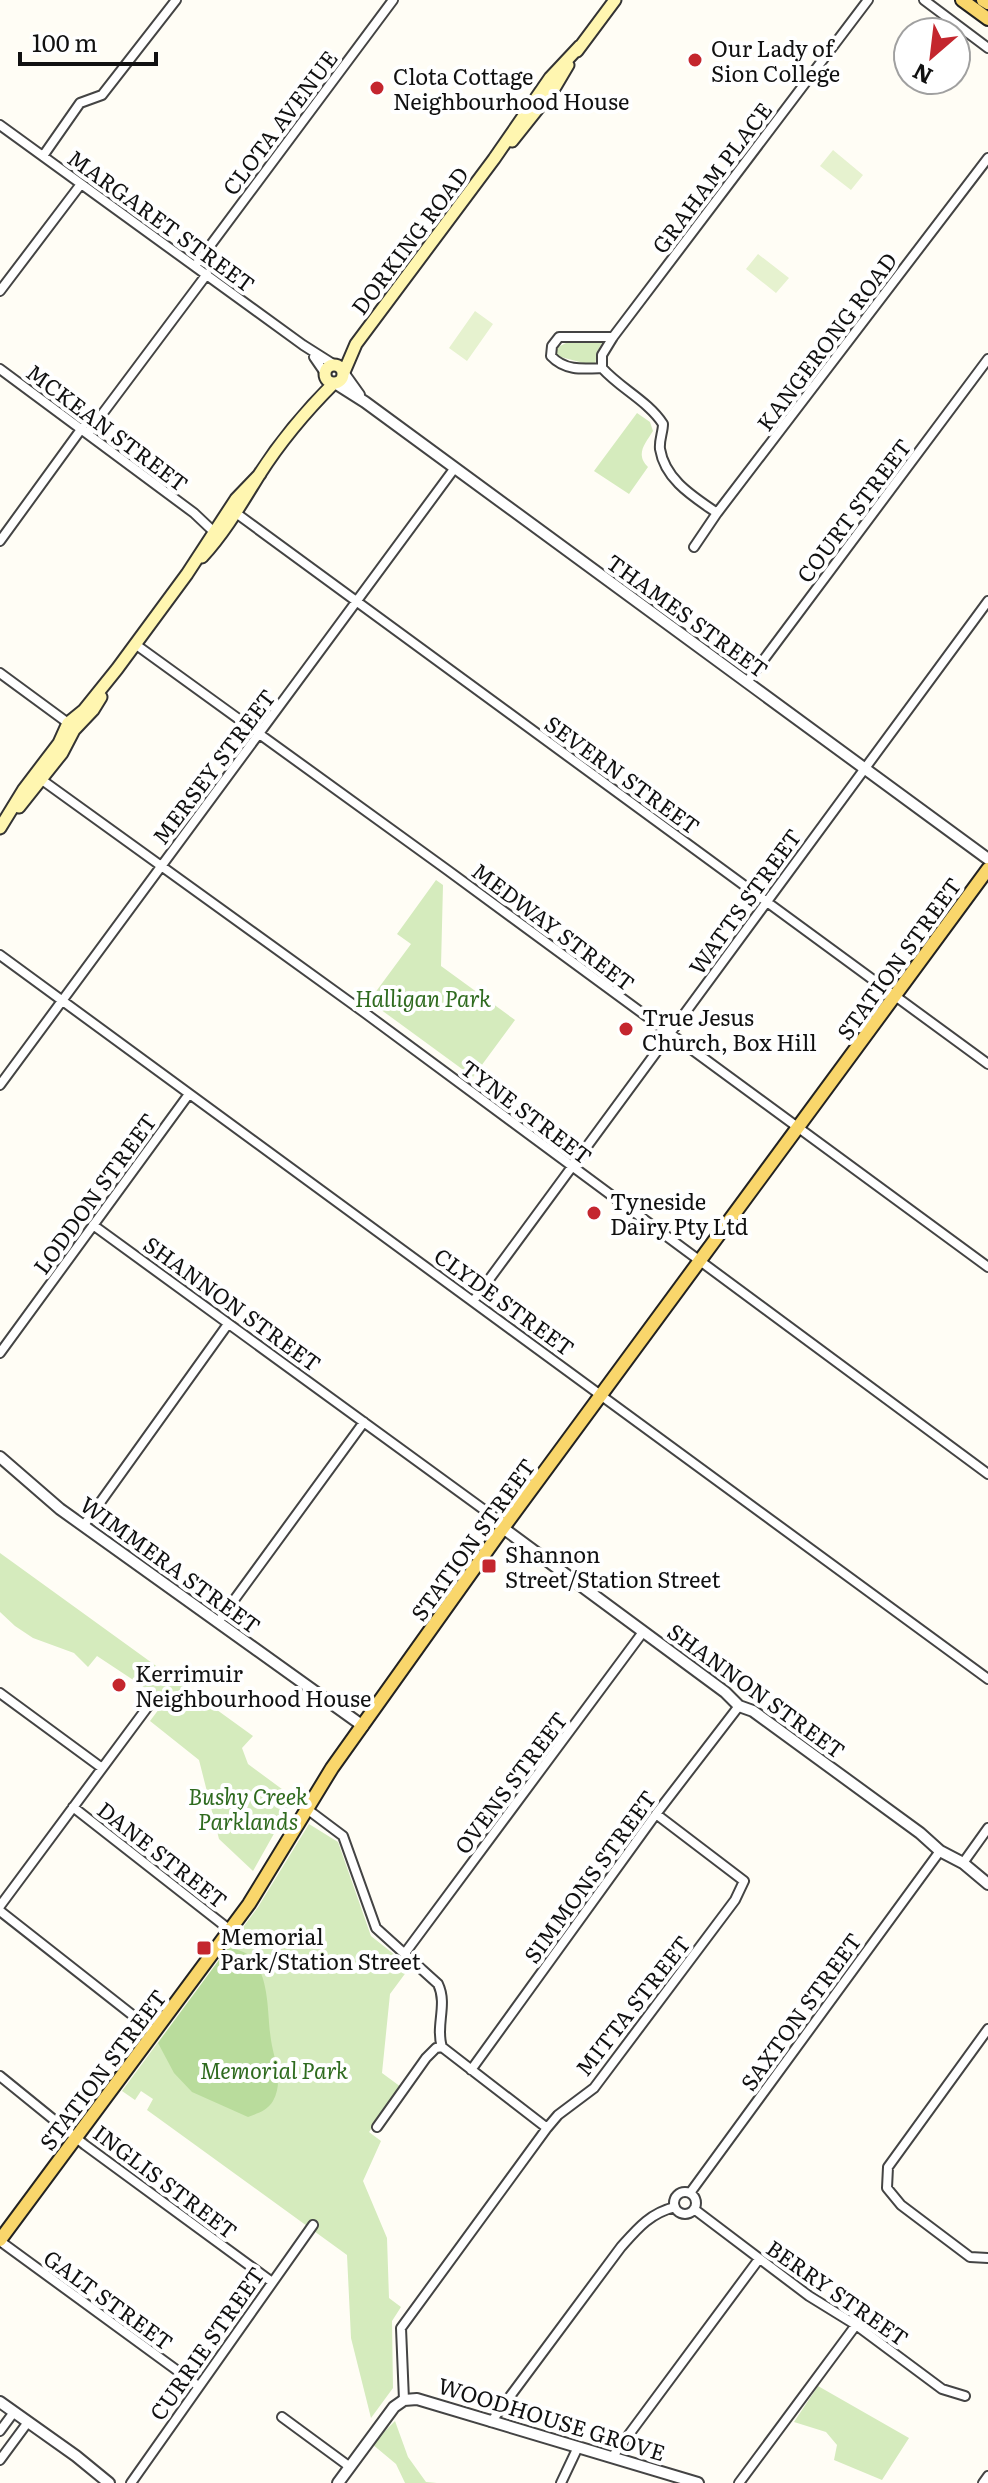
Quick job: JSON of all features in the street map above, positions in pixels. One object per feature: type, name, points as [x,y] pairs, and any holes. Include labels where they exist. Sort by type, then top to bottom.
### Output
[{"type":"main road","name":"DORKING ROAD","points":[[187,574],[211,548],[260,474],[532,110],[550,78],[580,46],[615,0]]},
{"type":"main road","points":[[962,0],[988,19]]},
{"type":"main road","name":"DORKING ROAD","points":[[0,828],[24,789],[59,743],[68,723],[84,710],[117,669],[187,574],[236,499],[260,474]]},
{"type":"main road","name":"DORKING ROAD","points":[[0,828],[42,780],[67,746],[74,730],[93,710],[117,669]]},
{"type":"main road","name":"STATION STREET","points":[[0,2240],[230,1930],[332,1768],[504,1527],[988,869]]},
{"type":"street","points":[[43,156],[80,103],[102,95],[176,0]]},
{"type":"street","name":"CLOTA AVENUE","points":[[195,266],[393,0]]},
{"type":"street","name":"GRAHAM PLACE","points":[[602,368],[602,355],[613,337],[868,0]]},
{"type":"street","points":[[924,0],[988,48]]},
{"type":"street","name":"MARGARET STREET","points":[[0,125],[303,345],[334,374]]},
{"type":"street","name":"KANGERONG ROAD","points":[[694,547],[988,158]]},
{"type":"street","points":[[0,291],[81,184]]},
{"type":"street","points":[[0,541],[207,274]]},
{"type":"street","points":[[613,337],[559,337],[552,346],[551,356],[558,364],[578,369],[602,368],[617,384],[657,414],[663,424],[661,451],[667,469],[680,487],[717,513]]},
{"type":"street","name":"COURT STREET","points":[[747,682],[988,359]]},
{"type":"street","name":"MCKEAN STREET","points":[[0,369],[215,528]]},
{"type":"street","name":"THAMES STREET","points":[[334,374],[365,402],[454,469],[988,859]]},
{"type":"street","name":"MERSEY STREET","points":[[0,1085],[454,469]]},
{"type":"street","name":"SEVERN STREET","points":[[236,513],[988,1064]]},
{"type":"street","name":"WATTS STREET","points":[[474,1300],[988,601]]},
{"type":"street","name":"MEDWAY STREET","points":[[135,644],[988,1267]]},
{"type":"street","points":[[0,673],[68,723]]},
{"type":"street","name":"TYNE STREET","points":[[42,780],[988,1474]]},
{"type":"street","name":"CLYDE STREET","points":[[0,955],[988,1679]]},
{"type":"street","name":"LODDON STREET","points":[[0,1353],[189,1094]]},
{"type":"street","name":"SHANNON STREET","points":[[93,1225],[364,1422],[725,1692],[739,1706],[753,1711],[988,1884]]},
{"type":"street","points":[[84,1525],[228,1324]]},
{"type":"street","points":[[218,1622],[364,1422]]},
{"type":"street","name":"WIMMERA STREET","points":[[0,1457],[60,1509],[363,1726]]},
{"type":"street","name":"OVENS STREET","points":[[405,1953],[643,1632]]},
{"type":"street","points":[[0,1693],[102,1768]]},
{"type":"street","points":[[154,2032],[0,1909],[155,1697]]},
{"type":"street","name":"SIMMONS STREET","points":[[471,2070],[656,1814],[739,1706]]},
{"type":"street","name":"DANE STREET","points":[[73,1807],[230,1930]]},
{"type":"street","points":[[307,1809],[343,1836],[376,1928],[438,1984],[443,1995],[438,2036],[442,2047],[547,2128]]},
{"type":"street","name":"MITTA STREET","points":[[404,2400],[401,2328],[547,2128],[558,2115],[594,2088],[735,1900],[744,1881],[656,1814]]},
{"type":"street","points":[[963,1863],[988,1828]]},
{"type":"street","name":"SAXTON STREET","points":[[690,2193],[940,1851]]},
{"type":"street","points":[[988,2029],[888,2167],[887,2188],[901,2205],[970,2257],[988,2258]]},
{"type":"street","points":[[377,2127],[426,2058],[436,2048],[442,2047]]},
{"type":"street","name":"INGLIS STREET","points":[[0,2076],[76,2137],[272,2282]]},
{"type":"street","points":[[680,2192],[690,2193],[696,2201],[694,2209],[683,2214],[675,2207],[676,2196],[680,2192]]},
{"type":"street","points":[[491,2422],[621,2247],[642,2223],[660,2211],[675,2207]]},
{"type":"street","name":"BERRY STREET","points":[[694,2209],[809,2296],[856,2325],[942,2389],[965,2396]]},
{"type":"street","name":"CURRIE STREET","points":[[131,2483],[197,2385],[313,2225]]},
{"type":"street","name":"GALT STREET","points":[[0,2240],[197,2385]]},
{"type":"street","points":[[613,2456],[759,2259]]},
{"type":"street","points":[[739,2483],[856,2325]]},
{"type":"street","name":"WOODHOUSE GROVE","points":[[338,2483],[394,2407],[404,2400],[417,2399],[695,2483]]},
{"type":"street","points":[[0,2402],[109,2483]]},
{"type":"street","points":[[0,2431],[14,2412]]},
{"type":"street","points":[[282,2417],[350,2467]]},
{"type":"street","points":[[0,2460],[28,2422]]},
{"type":"street","points":[[561,2483],[578,2447]]},
{"type":"street","points":[[983,2483],[988,2476]]},
{"type":"green space","points":[[833,150],[863,175],[851,190],[820,166]]},
{"type":"green space","points":[[758,254],[789,278],[776,293],[746,269]]},
{"type":"green space","points":[[475,311],[493,324],[467,361],[449,348]]},
{"type":"green space","points":[[568,342],[602,343],[595,366],[557,356],[556,348]]},
{"type":"green space","points":[[637,413],[650,422],[653,431],[642,453],[648,467],[629,494],[594,471]]},
{"type":"green space","name":"Halligan Park","points":[[436,880],[443,885],[441,966],[515,1020],[473,1077],[369,1001],[411,944],[397,934]]},
{"type":"green space","name":"Bushy Creek Parklands","points":[[0,1553],[253,1736],[242,1748],[248,1764],[294,1798],[253,1871],[219,1839],[199,1760],[150,1721],[165,1701],[97,1656],[88,1667],[74,1653],[33,1638],[15,1626],[0,1612]]},
{"type":"green space","name":"Memorial Park","points":[[309,1824],[338,1842],[371,1936],[410,1967],[390,1994],[382,2073],[401,2087],[369,2132],[381,2141],[363,2181],[387,2238],[389,2298],[401,2307],[392,2321],[393,2388],[371,2418],[351,2338],[347,2255],[147,2110],[153,2099],[141,2091],[135,2100],[122,2091],[258,1907]]},
{"type":"green space","points":[[228,1948],[250,1956],[260,1970],[266,1990],[277,2070],[278,2086],[273,2101],[265,2109],[248,2117],[192,2092],[174,2073],[158,2043]]},
{"type":"green space","points":[[818,2386],[909,2438],[882,2480],[834,2460],[837,2445],[826,2432],[794,2422]]},
{"type":"green space","points":[[395,2421],[408,2457],[426,2482],[437,2483],[405,2483],[396,2464],[372,2444]]},
{"type":"place","name":"Our Lady of Sion College","points":[[695,60]]},
{"type":"place","name":"Clota Cottage Neighbourhood House","points":[[377,88]]},
{"type":"place","name":"True Jesus Church, Box Hill","points":[[626,1029]]},
{"type":"place","name":"Tyneside Dairy Pty Ltd","points":[[594,1213]]},
{"type":"place","name":"Shannon Street/Station Street","points":[[489,1566]]},
{"type":"place","name":"Kerrimuir Neighbourhood House","points":[[119,1685]]},
{"type":"place","name":"Memorial Park/Station Street","points":[[204,1948]]}]
